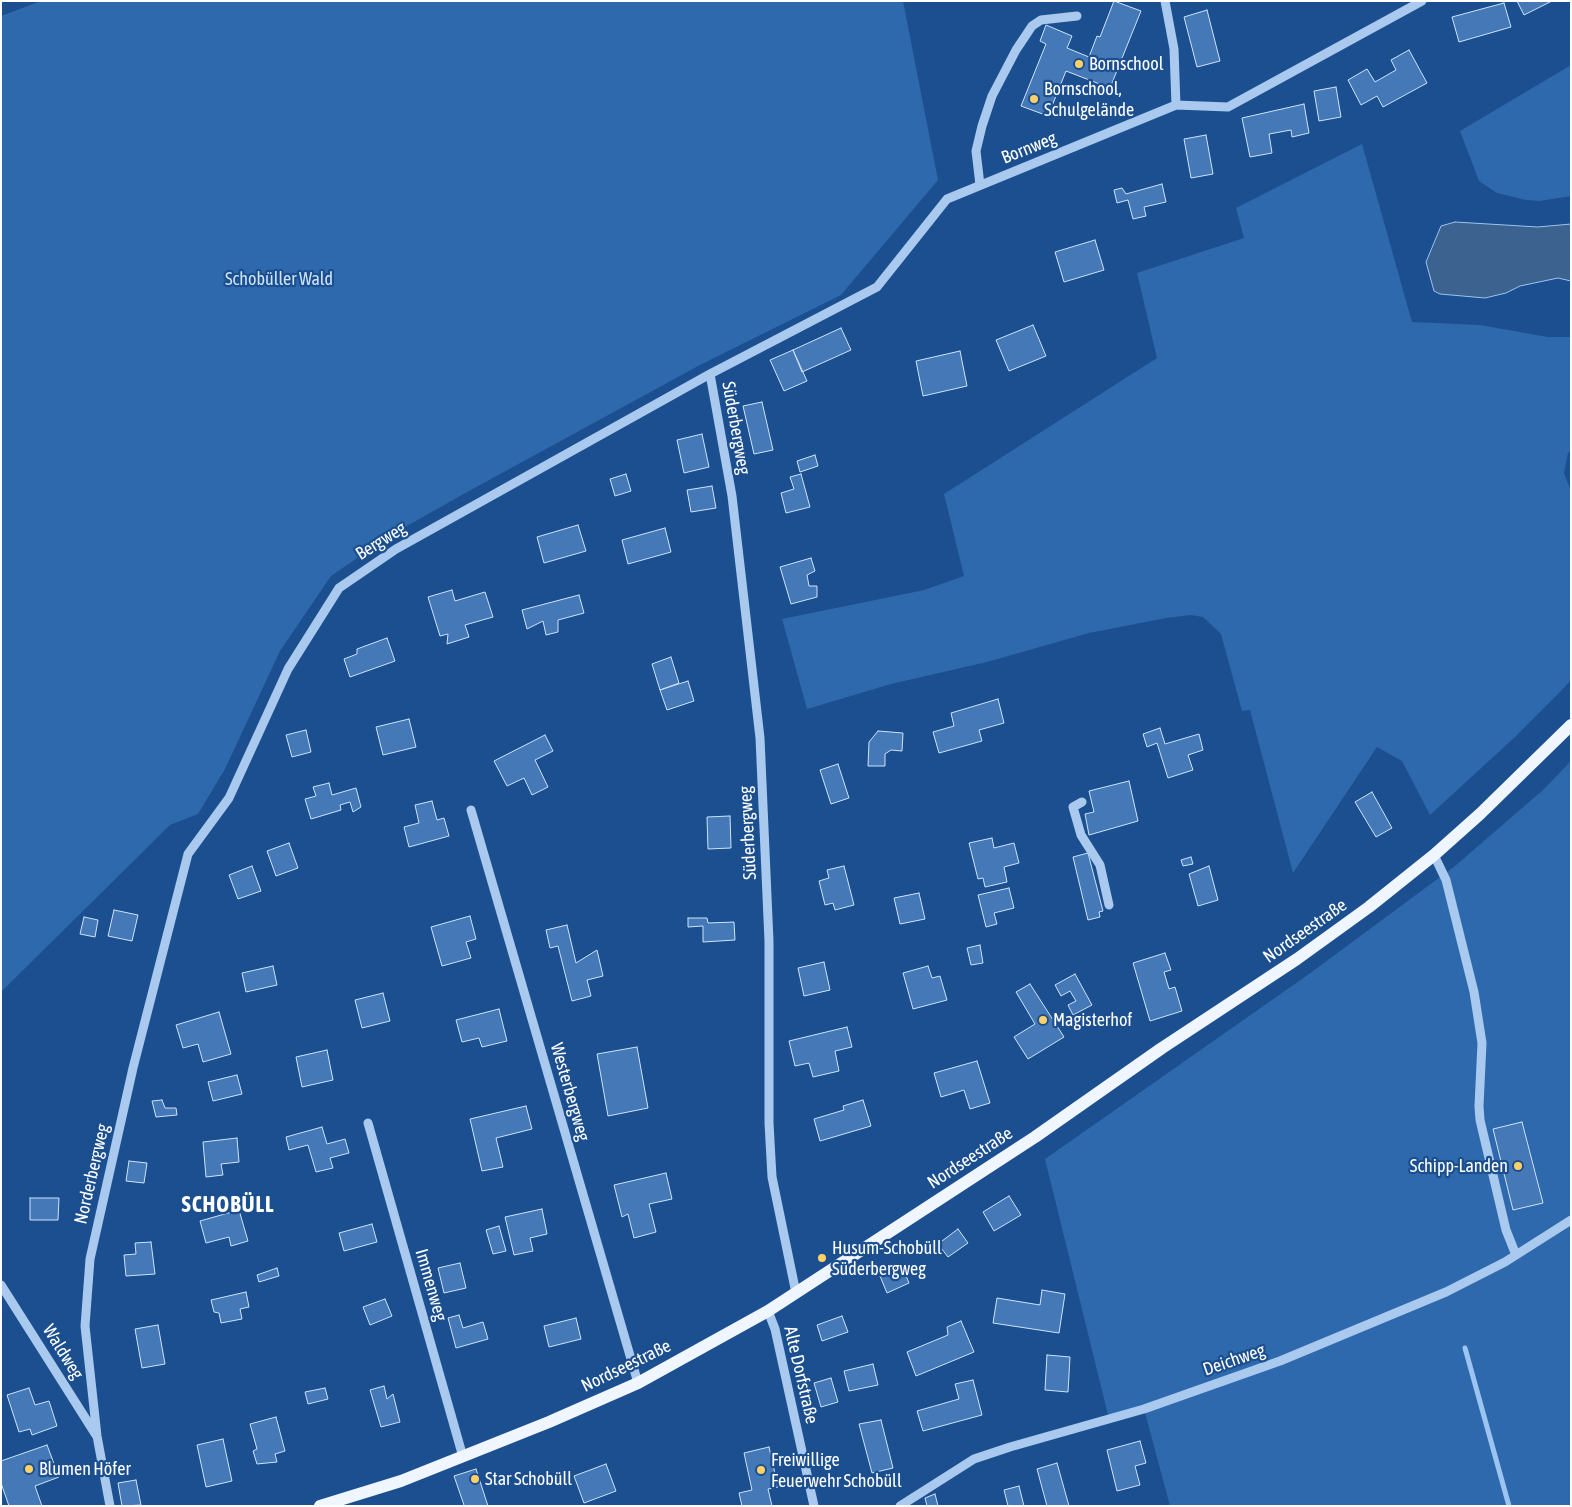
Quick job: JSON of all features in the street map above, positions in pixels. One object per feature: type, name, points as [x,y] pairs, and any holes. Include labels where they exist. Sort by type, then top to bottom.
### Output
[{"type":"main road","name":"Nordseestraße","points":[[320,1506],[401,1481],[463,1457],[638,1383],[768,1311],[1035,1137],[1162,1048],[1297,959],[1369,907],[1434,855],[1571,725]]},
{"type":"street","points":[[1165,1],[1174,49],[1176,105]]},
{"type":"street","name":"Bornweg","points":[[710,374],[877,287],[947,199],[1176,105],[1228,107],[1422,1]]},
{"type":"street","points":[[980,186],[976,151],[982,126],[992,96],[1016,50],[1032,26],[1041,20],[1077,16]]},
{"type":"street","name":"Bergweg","points":[[188,854],[229,798],[288,669],[338,588],[396,549],[710,374]]},
{"type":"street","name":"Süderbergweg","points":[[710,374],[732,496],[760,738],[769,940],[769,1123],[772,1177],[796,1293]]},
{"type":"street","points":[[1082,802],[1073,807],[1081,835],[1100,865],[1109,905]]},
{"type":"street","name":"Westerbergweg","points":[[471,810],[638,1383]]},
{"type":"street","name":"Norderbergweg","points":[[110,1506],[97,1436],[85,1326],[90,1258],[133,1068],[188,854]]},
{"type":"street","points":[[1434,855],[1446,880],[1480,1020],[1482,1043],[1480,1120],[1506,1230],[1516,1255]]},
{"type":"street","name":"Immenweg","points":[[368,1123],[463,1457]]},
{"type":"street","name":"Deichweg","points":[[900,1506],[974,1459],[1144,1409],[1280,1361],[1446,1292],[1516,1255],[1571,1220]]},
{"type":"street","name":"Waldweg","points":[[1,1284],[97,1436]]},
{"type":"street","name":"Alte Dorfstraße","points":[[768,1311],[775,1329],[814,1506]]},
{"type":"green space","name":"Schobüller Wald","points":[[41,1],[903,1],[938,180],[841,295],[700,365],[469,491],[391,535],[331,576],[280,651],[225,769],[198,814],[170,825],[1,992],[1,16]]},
{"type":"green space","points":[[1571,65],[1571,196],[1539,201],[1526,200],[1497,193],[1479,181],[1460,131]]},
{"type":"green space","points":[[1362,144],[1412,322],[1480,325],[1548,337],[1571,337],[1571,451],[1568,453],[1564,473],[1571,491],[1571,680],[1560,692],[1515,737],[1430,815],[1402,761],[1377,747],[1293,873],[1250,710],[1242,711],[1221,634],[1203,617],[1191,615],[1166,618],[1089,633],[987,662],[891,684],[807,709],[782,619],[924,590],[964,576],[944,494],[1157,358],[1137,273],[1244,238],[1236,208]]},
{"type":"green space","points":[[1571,761],[1571,1506],[1170,1506],[1144,1409],[1109,1419],[1045,1159],[1309,974],[1455,866],[1543,790]]},
{"type":"shaded area","points":[[1455,222],[1538,227],[1571,224],[1571,281],[1558,278],[1520,286],[1506,293],[1485,298],[1440,294],[1434,291],[1426,262],[1441,226]]},
{"type":"building","name":"Bornschool","points":[[1114,1],[1141,11],[1110,88],[1066,71],[1048,116],[1021,106],[1046,44],[1040,41],[1046,25],[1072,36],[1067,48],[1089,57],[1097,36],[1100,37]]},
{"type":"building","points":[[1517,1],[1552,1],[1524,15]]},
{"type":"building","points":[[1504,3],[1511,27],[1459,42],[1452,17]]},
{"type":"building","points":[[1207,10],[1220,61],[1197,67],[1184,17]]},
{"type":"building","points":[[1409,50],[1427,83],[1383,107],[1377,96],[1361,105],[1348,80],[1367,69],[1375,82],[1396,70],[1391,60]]},
{"type":"building","points":[[1336,87],[1341,117],[1319,121],[1314,91]]},
{"type":"building","points":[[1304,104],[1309,133],[1292,137],[1291,130],[1269,134],[1272,153],[1250,157],[1242,118]]},
{"type":"building","points":[[1206,135],[1213,174],[1191,178],[1184,139]]},
{"type":"building","points":[[1162,184],[1166,202],[1144,207],[1146,216],[1133,219],[1128,200],[1117,203],[1114,190],[1122,188],[1126,194]]},
{"type":"building","points":[[1095,240],[1104,270],[1064,282],[1055,252]]},
{"type":"building","points":[[1033,325],[1046,356],[1009,371],[996,340]]},
{"type":"building","points":[[841,328],[851,350],[802,372],[793,350]]},
{"type":"building","points":[[793,350],[807,381],[784,391],[770,360]]},
{"type":"building","points":[[960,351],[967,386],[923,396],[916,361]]},
{"type":"building","points":[[762,402],[773,450],[754,454],[743,406]]},
{"type":"building","points":[[702,434],[709,467],[684,473],[677,440]]},
{"type":"building","points":[[815,455],[818,466],[800,472],[797,461]]},
{"type":"building","points":[[626,474],[631,491],[615,496],[610,479]]},
{"type":"building","points":[[801,474],[810,507],[786,513],[781,493],[794,489],[790,477]]},
{"type":"building","points":[[712,486],[716,508],[691,512],[687,490]]},
{"type":"building","points":[[578,525],[586,551],[544,563],[537,537]]},
{"type":"building","points":[[665,528],[671,552],[628,564],[622,540]]},
{"type":"building","points":[[811,558],[815,571],[807,575],[809,586],[817,586],[817,597],[791,604],[780,567]]},
{"type":"building","points":[[452,590],[455,601],[485,592],[493,617],[465,625],[469,637],[447,644],[448,634],[440,636],[428,597]]},
{"type":"building","points":[[579,595],[584,613],[558,620],[558,632],[546,635],[543,621],[527,629],[522,610]]},
{"type":"building","points":[[387,638],[395,661],[350,677],[344,659],[357,654],[357,649]]},
{"type":"building","points":[[671,657],[679,683],[660,690],[652,664]]},
{"type":"building","points":[[688,681],[694,701],[667,710],[660,690]]},
{"type":"building","points":[[998,699],[1004,723],[979,730],[982,741],[939,753],[933,732],[954,726],[951,713]]},
{"type":"building","points":[[409,719],[416,747],[383,755],[376,727]]},
{"type":"building","points":[[1160,728],[1165,744],[1199,734],[1203,750],[1188,755],[1193,770],[1168,778],[1157,743],[1147,747],[1143,734]]},
{"type":"building","points":[[306,730],[311,752],[292,757],[286,735]]},
{"type":"building","points":[[878,731],[903,733],[902,751],[891,750],[885,754],[885,766],[868,766],[869,742]]},
{"type":"building","points":[[545,735],[553,751],[535,760],[548,787],[532,795],[524,778],[507,786],[494,761]]},
{"type":"building","points":[[838,764],[849,798],[831,804],[820,770]]},
{"type":"building","points":[[1129,781],[1138,821],[1089,835],[1085,814],[1094,812],[1089,791]]},
{"type":"building","points":[[329,783],[332,795],[356,788],[361,807],[353,812],[350,802],[340,805],[341,810],[311,819],[305,799],[316,796],[313,787]]},
{"type":"building","points":[[1372,792],[1392,828],[1376,837],[1355,802]]},
{"type":"building","points":[[432,801],[437,820],[444,818],[449,836],[409,847],[404,827],[419,823],[415,805]]},
{"type":"building","points":[[730,816],[731,848],[708,849],[707,817]]},
{"type":"building","points":[[992,838],[994,848],[1014,843],[1019,863],[1004,867],[1007,882],[985,887],[983,878],[978,879],[969,843]]},
{"type":"building","points":[[289,843],[298,868],[276,876],[267,851]]},
{"type":"building","points":[[1088,853],[1103,911],[1099,912],[1100,917],[1088,920],[1073,857]]},
{"type":"building","points":[[1191,857],[1193,864],[1183,866],[1181,860]]},
{"type":"building","points":[[252,866],[261,891],[238,899],[229,875]]},
{"type":"building","points":[[844,866],[854,905],[835,910],[833,903],[825,905],[819,881],[829,878],[827,870]]},
{"type":"building","points":[[1209,866],[1218,900],[1198,906],[1189,874]]},
{"type":"building","points":[[1009,888],[1014,908],[994,913],[997,924],[986,927],[978,895]]},
{"type":"building","points":[[919,893],[925,919],[900,924],[894,898]]},
{"type":"building","points":[[114,910],[138,915],[132,941],[108,936]]},
{"type":"building","points":[[470,916],[476,939],[466,942],[471,958],[442,966],[431,927]]},
{"type":"building","points":[[84,917],[98,920],[95,937],[80,934]]},
{"type":"building","points":[[688,918],[707,918],[708,923],[734,922],[735,940],[703,942],[703,926],[688,927]]},
{"type":"building","points":[[567,925],[576,963],[597,950],[603,976],[587,980],[591,996],[572,1001],[558,946],[550,948],[546,930]]},
{"type":"building","points":[[980,945],[983,963],[971,965],[967,948]]},
{"type":"building","points":[[1165,953],[1171,970],[1164,972],[1169,989],[1175,987],[1182,1011],[1150,1021],[1133,963]]},
{"type":"building","points":[[824,962],[830,990],[804,996],[798,968]]},
{"type":"building","points":[[273,966],[277,985],[246,992],[242,973]]},
{"type":"building","points":[[928,966],[932,978],[940,976],[947,1000],[913,1009],[903,973]]},
{"type":"building","points":[[1075,974],[1092,1005],[1073,1015],[1068,1005],[1076,1001],[1070,991],[1061,996],[1055,985]]},
{"type":"building","name":"Magisterhof","points":[[1030,984],[1064,1037],[1028,1059],[1014,1037],[1035,1024],[1016,992]]},
{"type":"building","points":[[383,993],[390,1021],[362,1028],[355,1000]]},
{"type":"building","points":[[499,1009],[507,1041],[482,1047],[479,1038],[462,1042],[456,1020]]},
{"type":"building","points":[[219,1012],[231,1054],[203,1062],[198,1044],[183,1048],[176,1025]]},
{"type":"building","points":[[847,1027],[852,1047],[835,1051],[839,1071],[813,1077],[809,1063],[795,1066],[789,1041]]},
{"type":"building","points":[[637,1047],[648,1108],[608,1116],[597,1054]]},
{"type":"building","points":[[327,1050],[333,1080],[302,1087],[296,1057]]},
{"type":"building","points":[[977,1061],[990,1103],[970,1109],[964,1090],[941,1097],[934,1073]]},
{"type":"building","points":[[237,1075],[242,1094],[213,1101],[208,1082]]},
{"type":"building","points":[[162,1100],[165,1108],[176,1108],[177,1115],[156,1117],[152,1101]]},
{"type":"building","points":[[863,1100],[871,1126],[820,1141],[814,1119],[844,1110],[843,1106]]},
{"type":"building","points":[[526,1106],[532,1129],[496,1138],[503,1167],[482,1171],[470,1119]]},
{"type":"building","name":"Schipp-Landen","points":[[1522,1122],[1543,1203],[1513,1210],[1493,1129]]},
{"type":"building","points":[[322,1127],[327,1144],[345,1139],[349,1153],[330,1158],[333,1168],[316,1172],[308,1145],[289,1150],[286,1137]]},
{"type":"building","points":[[237,1138],[239,1162],[221,1164],[223,1175],[206,1177],[203,1142]]},
{"type":"building","points":[[129,1161],[147,1163],[144,1183],[126,1181]]},
{"type":"building","points":[[666,1173],[672,1199],[649,1204],[656,1232],[634,1238],[628,1214],[622,1217],[614,1185]]},
{"type":"building","points":[[1009,1196],[1021,1215],[994,1231],[983,1212]]},
{"type":"building","points":[[30,1198],[59,1198],[58,1220],[30,1220]]},
{"type":"building","points":[[542,1209],[547,1234],[530,1238],[533,1251],[514,1255],[505,1217]]},
{"type":"building","points":[[239,1210],[248,1241],[231,1246],[229,1237],[206,1243],[200,1221]]},
{"type":"building","points":[[372,1224],[377,1242],[344,1251],[339,1233]]},
{"type":"building","points":[[499,1226],[506,1251],[493,1254],[486,1230]]},
{"type":"building","points":[[958,1229],[968,1243],[948,1257],[938,1244]]},
{"type":"building","points":[[151,1242],[155,1274],[126,1276],[124,1255],[136,1254],[135,1243]]},
{"type":"building","points":[[460,1263],[466,1288],[444,1293],[438,1268]]},
{"type":"building","points":[[902,1266],[909,1283],[887,1293],[880,1276]]},
{"type":"building","points":[[277,1268],[279,1276],[259,1282],[257,1275]]},
{"type":"building","points":[[1042,1290],[1065,1294],[1059,1333],[993,1323],[997,1298],[1040,1305]]},
{"type":"building","points":[[246,1292],[249,1307],[240,1309],[242,1319],[221,1323],[219,1313],[214,1312],[211,1300]]},
{"type":"building","points":[[385,1299],[392,1316],[370,1325],[363,1307]]},
{"type":"building","points":[[459,1315],[463,1328],[483,1322],[488,1339],[456,1348],[448,1318]]},
{"type":"building","points":[[842,1316],[848,1332],[822,1341],[817,1325]]},
{"type":"building","points":[[576,1318],[581,1339],[549,1347],[544,1326]]},
{"type":"building","points":[[961,1321],[974,1352],[916,1376],[907,1352],[948,1335],[947,1327]]},
{"type":"building","points":[[158,1325],[165,1364],[142,1368],[135,1329]]},
{"type":"building","points":[[1047,1355],[1070,1357],[1068,1392],[1045,1390]]},
{"type":"building","points":[[873,1364],[878,1385],[849,1391],[844,1371]]},
{"type":"building","points":[[831,1378],[838,1402],[821,1407],[814,1383]]},
{"type":"building","points":[[973,1380],[982,1415],[923,1431],[917,1411],[959,1399],[955,1384]]},
{"type":"building","points":[[384,1386],[387,1399],[393,1394],[400,1422],[381,1427],[370,1390]]},
{"type":"building","points":[[29,1388],[35,1405],[49,1401],[57,1426],[32,1435],[30,1429],[19,1432],[7,1395]]},
{"type":"building","points":[[325,1388],[328,1399],[308,1404],[305,1392]]},
{"type":"building","points":[[276,1417],[285,1451],[275,1454],[277,1462],[257,1464],[253,1451],[257,1449],[250,1424]]},
{"type":"building","points":[[881,1420],[893,1468],[872,1473],[859,1424]]},
{"type":"building","points":[[223,1439],[232,1481],[206,1487],[197,1445]]},
{"type":"building","points":[[1140,1441],[1146,1463],[1135,1466],[1140,1485],[1117,1491],[1107,1450]]},
{"type":"building","name":"Blumen Höfer","points":[[47,1445],[59,1477],[35,1486],[42,1506],[9,1506],[1,1483],[1,1461]]},
{"type":"building","name":"Freiwillige Feuerwehr Schobüll","points":[[769,1447],[778,1487],[768,1489],[772,1506],[742,1506],[739,1493],[752,1490],[744,1453]]},
{"type":"building","points":[[1057,1463],[1069,1506],[1047,1506],[1037,1469]]},
{"type":"building","points":[[606,1464],[616,1491],[584,1503],[574,1476]]},
{"type":"building","points":[[476,1469],[488,1506],[462,1506],[464,1505],[454,1476]]},
{"type":"building","points":[[136,1480],[141,1505],[122,1506],[118,1483]]},
{"type":"building","points":[[1019,1486],[1024,1506],[1008,1506],[1004,1490]]},
{"type":"building","points":[[935,1494],[938,1506],[927,1506],[925,1498]]},
{"type":"waterway","points":[[1465,1348],[1509,1506]]},
{"type":"place","name":"Bornschool","points":[[1079,64]]},
{"type":"place","name":"Bornschool, Schulgelände","points":[[1034,99]]},
{"type":"place","name":"Magisterhof","points":[[1043,1020]]},
{"type":"place","name":"Schipp-Landen","points":[[1518,1166]]},
{"type":"place","name":"Husum-Schobüll Süderbergweg","points":[[822,1258]]},
{"type":"place","name":"Blumen Höfer","points":[[29,1469]]},
{"type":"place","name":"Freiwillige Feuerwehr Schobüll","points":[[761,1470]]},
{"type":"place","name":"Star Schobüll","points":[[475,1479]]},
{"type":"district","name":"SCHOBÜLL","points":[[228,1205]]}]
